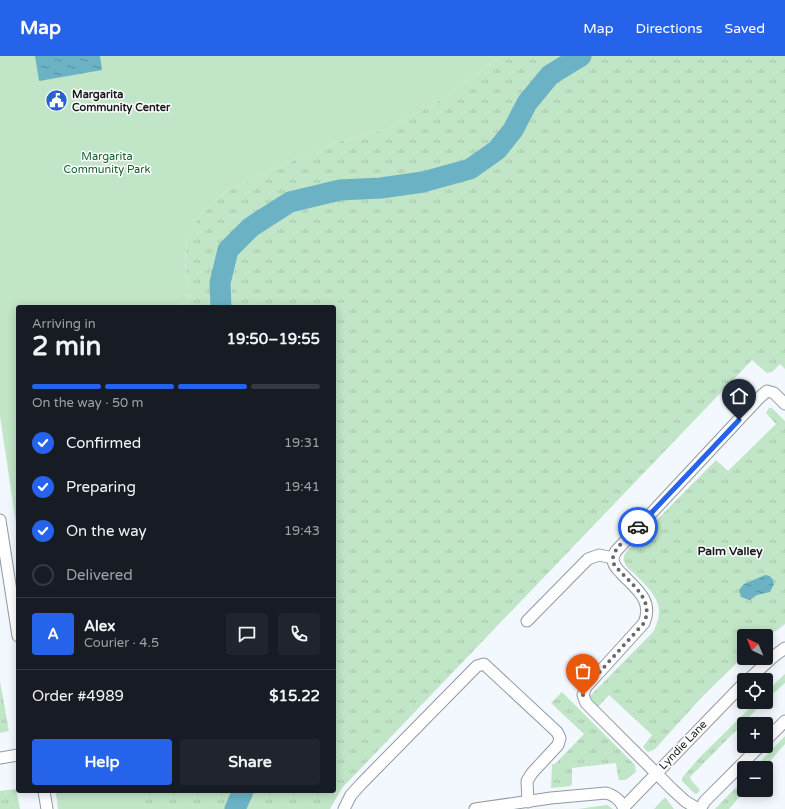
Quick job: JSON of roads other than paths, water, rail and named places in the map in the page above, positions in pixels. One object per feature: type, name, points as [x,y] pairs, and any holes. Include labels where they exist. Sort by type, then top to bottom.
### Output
[{"type":"lane","points":[[753,753],[705,801],[699,809],[685,800],[656,773],[586,703],[583,695],[586,687],[644,623],[648,615],[648,607],[644,598],[614,566],[612,558],[616,550],[767,391],[774,393],[785,404]]},
{"type":"lane","points":[[0,520],[5,585],[16,628]]},
{"type":"lane","points":[[527,621],[588,559],[599,555],[612,558]]},
{"type":"lane","points":[[756,673],[785,648]]},
{"type":"lane","points":[[344,809],[351,796],[361,784],[477,666],[484,664],[557,732],[560,738],[558,744],[532,773],[527,781],[528,802]]},
{"type":"lane","name":"Lyndie Lane","points":[[624,808],[737,690]]},
{"type":"lane","points":[[773,733],[785,721]]},
{"type":"lane","points":[[0,758],[16,755]]},
{"type":"lane","points":[[44,793],[46,809]]},
{"type":"lane","points":[[475,809],[551,798],[606,793],[612,795],[624,808]]},
{"type":"water","points":[[35,56],[100,56],[102,70],[39,81]]},
{"type":"water","points":[[765,575],[771,577],[774,582],[770,592],[757,595],[750,600],[741,597],[739,590],[744,584]]},
{"type":"waterway","points":[[221,305],[220,283],[228,250],[251,227],[290,202],[340,190],[381,188],[423,182],[470,169],[497,150],[513,130],[527,103],[550,75],[581,56]]},
{"type":"waterway","points":[[235,809],[242,793]]},
{"type":"place","name":"Margarita Community Center","points":[[56,100]]},
{"type":"district","name":"Palm Valley","points":[[730,551]]},
{"type":"park label","name":"Margarita Community Park","points":[[107,162]]}]
